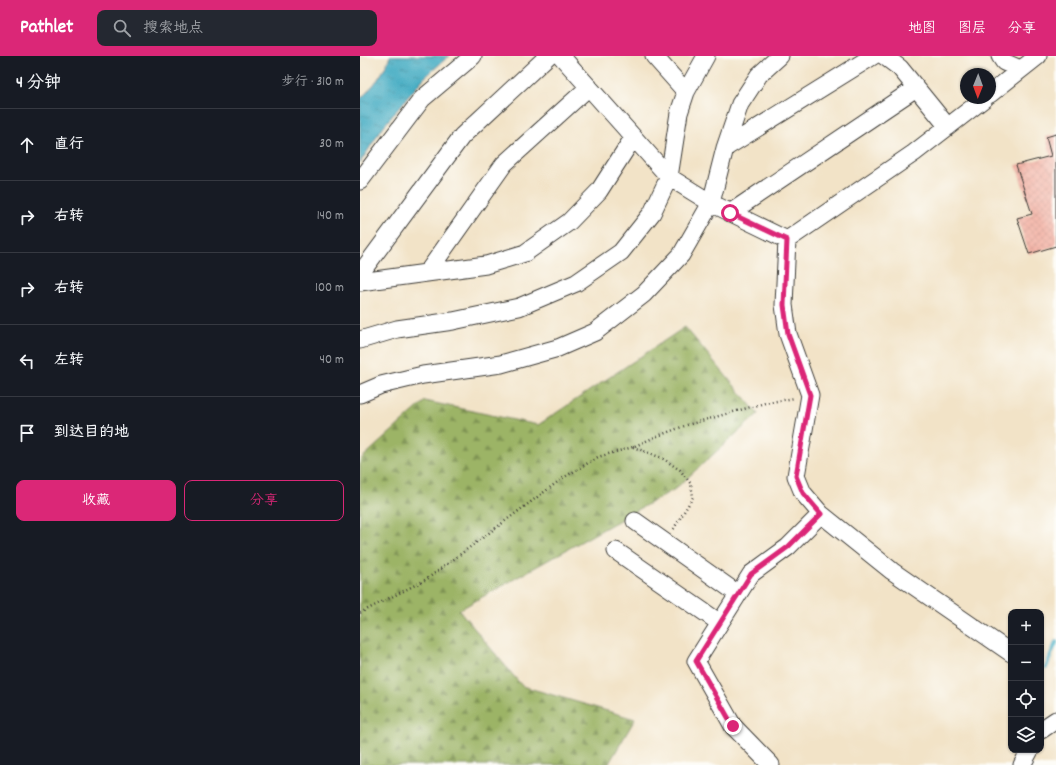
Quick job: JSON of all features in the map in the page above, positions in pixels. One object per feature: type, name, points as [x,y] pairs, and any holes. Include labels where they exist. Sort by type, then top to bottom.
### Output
[{"type":"street","points":[[360,181],[422,98],[474,56]]},
{"type":"street","points":[[360,274],[462,136],[548,56]]},
{"type":"street","points":[[562,56],[669,177],[711,204],[787,240]]},
{"type":"street","points":[[654,56],[686,92]]},
{"type":"street","points":[[360,340],[397,329],[453,321],[519,307],[576,283],[621,252],[652,214],[669,177],[679,113],[686,92],[706,56]]},
{"type":"street","points":[[360,394],[381,385],[423,375],[501,364],[558,348],[595,332],[644,294],[682,255],[711,204],[725,148],[740,104],[758,75],[780,56]]},
{"type":"street","points":[[725,148],[873,56]]},
{"type":"street","points":[[884,56],[900,68],[948,127]]},
{"type":"street","points":[[1000,56],[1004,62],[1020,69]]},
{"type":"street","points":[[996,89],[1038,56]]},
{"type":"street","points":[[427,273],[504,164],[589,87]]},
{"type":"street","points":[[730,213],[916,88]]},
{"type":"street","points":[[787,240],[914,153],[977,104]]},
{"type":"street","points":[[360,282],[486,265],[525,253],[569,222],[599,191],[634,138]]},
{"type":"street","points":[[787,240],[784,305],[788,334],[810,395],[796,476],[803,493],[821,514],[892,571],[1008,651]]},
{"type":"street","points":[[771,765],[733,726],[696,661],[751,574],[788,547],[821,514]]},
{"type":"street","points":[[636,521],[738,594]]},
{"type":"street","points":[[616,551],[720,623]]},
{"type":"street","points":[[1022,765],[1028,753]]},
{"type":"path","points":[[360,613],[427,579],[563,478],[598,457],[633,447],[655,437],[722,415],[765,403],[810,395]]},
{"type":"path","points":[[633,447],[662,458],[680,470],[691,484],[693,497],[665,542]]},
{"type":"green space","points":[[685,327],[758,414],[675,489],[459,610],[522,686],[635,719],[608,765],[360,765],[360,460],[425,401],[538,425]]},
{"type":"water","points":[[390,56],[449,56],[424,78],[383,127],[360,163],[360,99],[378,79]]},
{"type":"building","points":[[1056,134],[1056,246],[1029,254],[1017,218],[1032,214],[1016,165],[1051,156],[1046,137]]},
{"type":"waterway","points":[[1046,668],[1056,642]]},
{"type":"route","points":[[730,213],[787,240],[784,305],[788,334],[810,395],[796,476],[803,493],[821,514],[788,547],[751,574],[696,661],[733,726]]}]
